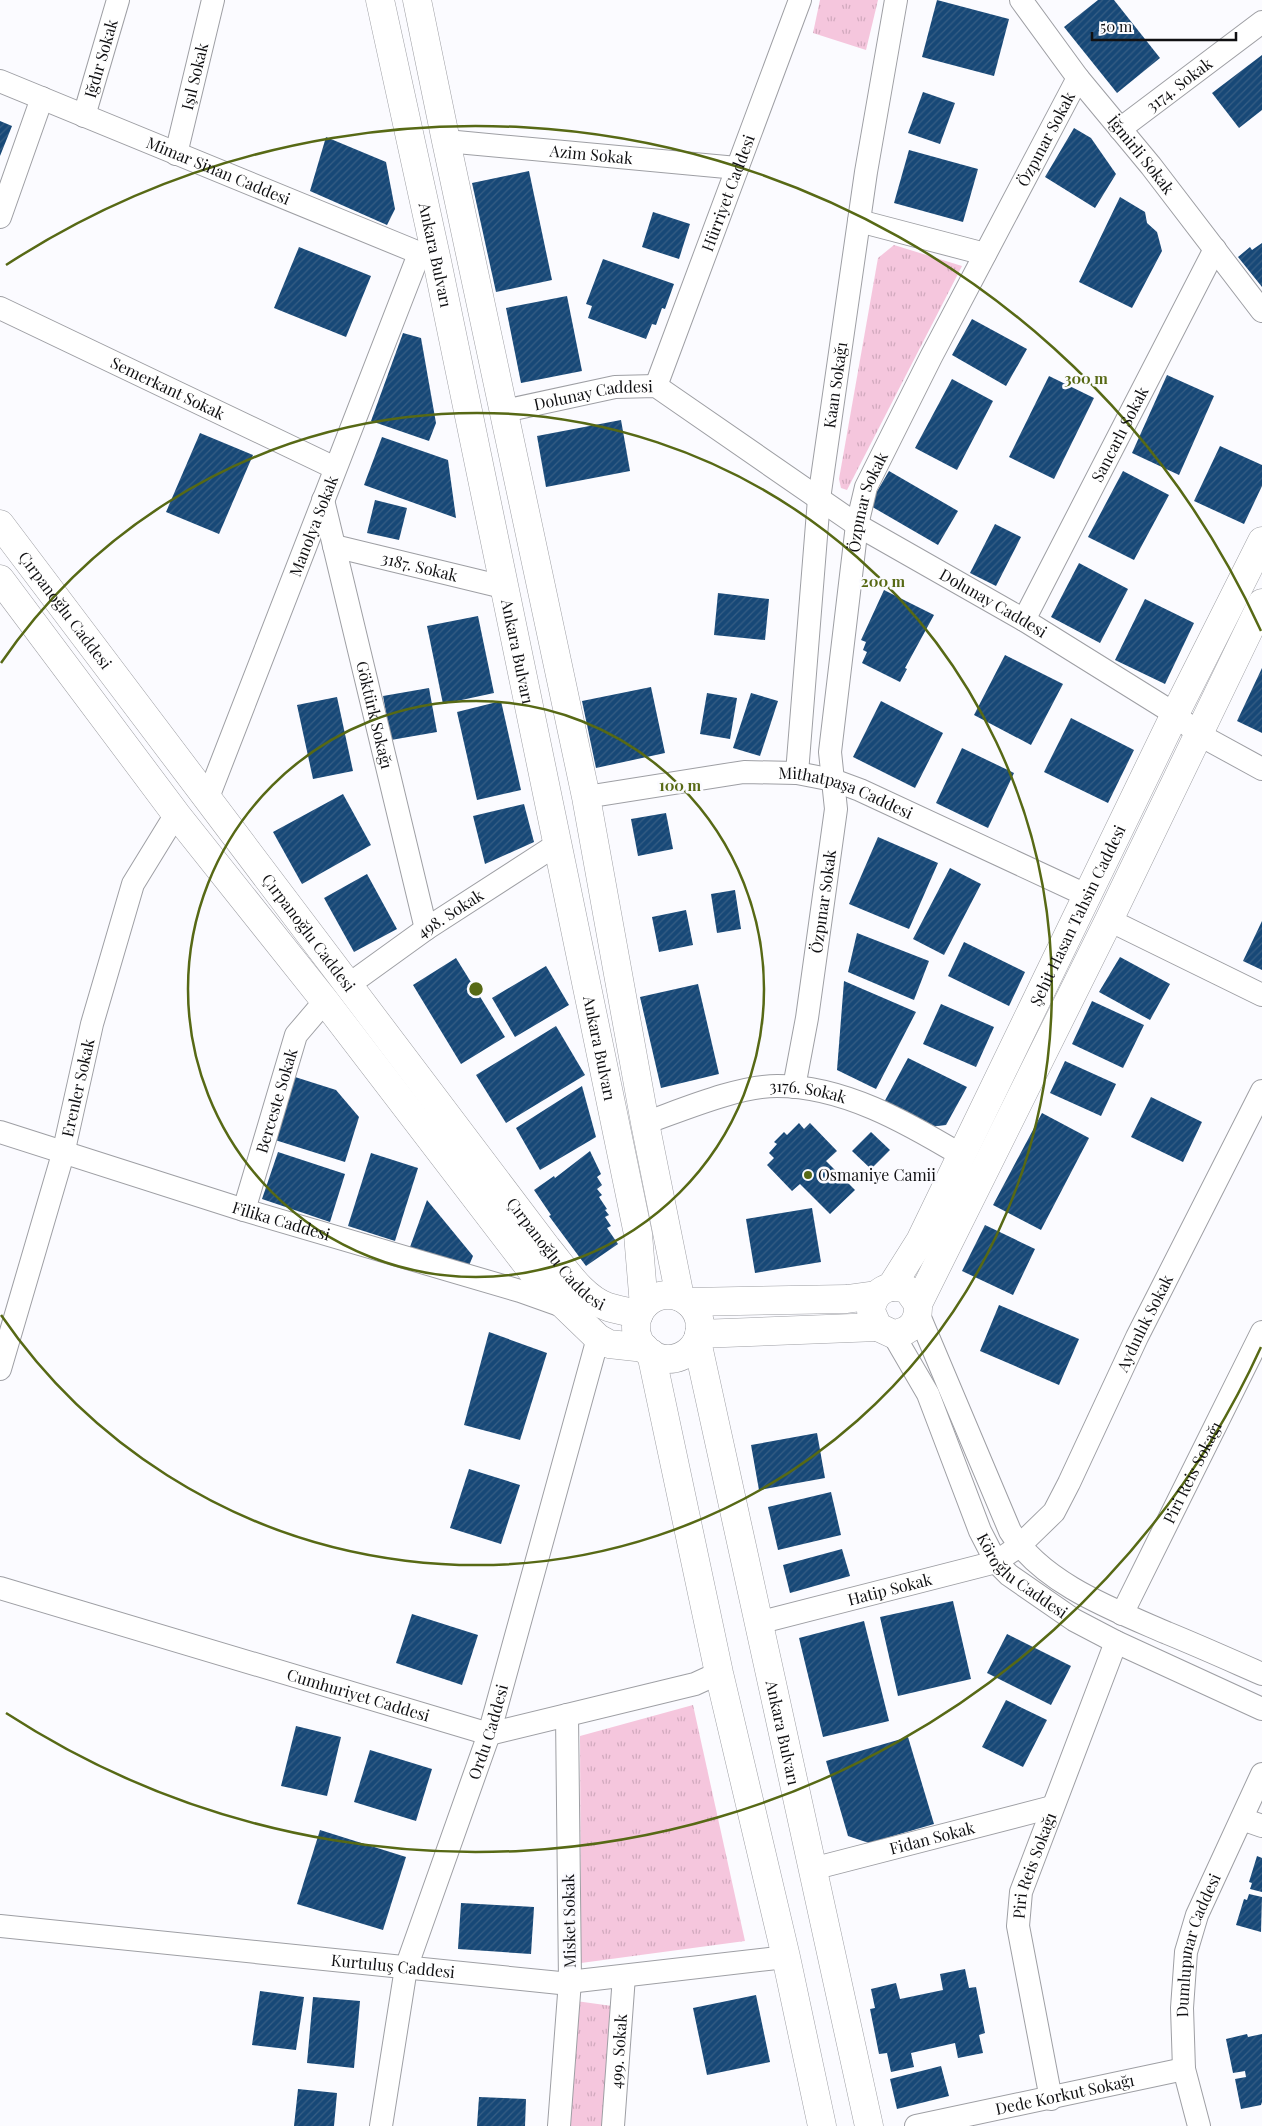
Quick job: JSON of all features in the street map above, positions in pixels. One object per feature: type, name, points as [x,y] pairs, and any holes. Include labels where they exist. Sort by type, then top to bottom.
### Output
[{"type":"main road","name":"Ankara Bulvarı","points":[[380,0],[428,257],[503,587],[638,1234],[641,1310],[637,1332],[648,1351],[719,1673],[786,1957],[822,2126]]},
{"type":"main road","name":"Ankara Bulvarı","points":[[417,0],[586,797],[645,1123],[684,1299],[697,1314],[698,1338],[758,1624],[869,2126]]},
{"type":"main road","name":"Çırpanoğlu Caddesi","points":[[0,524],[514,1208],[584,1292],[608,1307],[641,1310]]},
{"type":"main road","name":"Şehit Hasan Tahsin Caddesi","points":[[886,1331],[871,1311],[920,1242],[1175,714],[1262,541]]},
{"type":"main road","name":"Çırpanoğlu Caddesi","points":[[0,579],[176,814],[325,1001],[525,1262],[565,1307],[598,1338],[609,1344],[648,1351]]},
{"type":"main road","name":"Şehit Hasan Tahsin Caddesi","points":[[698,1338],[910,1329],[918,1309],[1262,603]]},
{"type":"main road","points":[[641,1310],[660,1296],[684,1299],[847,1299],[884,1291],[908,1290],[918,1309]]},
{"type":"main road","points":[[648,1351],[665,1358],[680,1356],[693,1347],[698,1338]]},
{"type":"street","name":"Iğdır Sokak","points":[[84,116],[118,0]]},
{"type":"street","name":"Işıl Sokak","points":[[176,154],[213,0]]},
{"type":"street","name":"Hürriyet Caddesi","points":[[656,386],[800,0]]},
{"type":"street","name":"Kaan Sokağı","points":[[797,772],[819,500],[859,221],[896,0]]},
{"type":"street","name":"İğmirli Sokak","points":[[1021,0],[1078,78],[1215,249],[1262,311]]},
{"type":"street","name":"3174. Sokak","points":[[1120,129],[1262,22]]},
{"type":"street","name":"Özpınar Sokak","points":[[794,1087],[807,1018],[836,809],[830,752],[857,524],[866,487],[985,254],[1078,78]]},
{"type":"street","name":"Mimar Sinan Caddesi","points":[[0,81],[428,257]]},
{"type":"street","points":[[0,217],[42,98]]},
{"type":"street","name":"Azim Sokak","points":[[446,141],[736,168]]},
{"type":"street","points":[[859,221],[985,254]]},
{"type":"street","name":"Sancarlı Sokak","points":[[1024,620],[1215,249]]},
{"type":"street","name":"Manolya Sokak","points":[[207,800],[336,468],[428,257]]},
{"type":"street","name":"Semerkant Sokak","points":[[0,308],[336,468]]},
{"type":"street","name":"Dolunay Caddesi","points":[[504,411],[615,387],[656,386],[819,500],[857,524],[1024,620],[1175,714],[1198,734],[1262,769]]},
{"type":"street","name":"Göktürk Sokağı","points":[[323,500],[426,929]]},
{"type":"street","name":"3187. Sokak","points":[[334,546],[503,587]]},
{"type":"street","name":"Mithatpaşa Caddesi","points":[[586,797],[744,772],[797,772],[833,780],[860,790],[1088,896]]},
{"type":"street","name":"Erenler Sokak","points":[[0,1369],[63,1154],[92,1024],[132,884],[176,814]]},
{"type":"street","name":"498. Sokak","points":[[347,986],[426,929],[556,845]]},
{"type":"street","points":[[1109,920],[1262,995]]},
{"type":"street","name":"Berceste Sokak","points":[[244,1210],[296,1035],[325,1001]]},
{"type":"street","name":"3176. Sokak","points":[[645,1123],[746,1091],[776,1086],[794,1087],[855,1102],[917,1129],[961,1155]]},
{"type":"street","name":"Aydınlık Sokak","points":[[1019,1546],[1054,1512],[1137,1337],[1262,1092]]},
{"type":"street","name":"Filika Caddesi","points":[[0,1132],[63,1154],[244,1210],[520,1291],[565,1307]]},
{"type":"street","name":"Köroğlu Caddesi","points":[[918,1309],[1010,1531],[1019,1546],[1060,1579],[1088,1597],[1122,1614],[1262,1674]]},
{"type":"street","name":"Köroğlu Caddesi","points":[[886,1331],[928,1394],[980,1531],[996,1562],[1038,1598],[1074,1620],[1116,1642],[1262,1709]]},
{"type":"street","name":"Piri Reis Sokağı","points":[[1122,1614],[1262,1332]]},
{"type":"street","name":"Ordu Caddesi","points":[[381,2126],[406,1968],[489,1734],[598,1338]]},
{"type":"street","name":"Hatip Sokak","points":[[758,1624],[996,1562],[1019,1546]]},
{"type":"street","name":"Cumhuriyet Caddesi","points":[[0,1588],[489,1734]]},
{"type":"street","name":"Piri Reis Sokağı","points":[[1051,2099],[1018,1926],[1021,1892],[1116,1642]]},
{"type":"street","points":[[489,1734],[696,1684],[719,1673]]},
{"type":"street","name":"Misket Sokak","points":[[559,2126],[570,1981],[567,1715]]},
{"type":"street","name":"Dumlupınar Caddesi","points":[[1199,2126],[1184,2068],[1182,1975],[1186,1952],[1197,1915],[1252,1823],[1262,1774]]},
{"type":"street","name":"Fidan Sokak","points":[[812,1869],[1052,1807]]},
{"type":"street","name":"Kurtuluş Caddesi","points":[[0,1926],[560,1983],[786,1957]]},
{"type":"street","name":"499. Sokak","points":[[613,2126],[624,1976]]},
{"type":"street","name":"Dede Korkut Sokağı","points":[[916,2126],[1051,2099],[1184,2068]]},
{"type":"green space","points":[[820,0],[878,0],[866,50],[813,33]]},
{"type":"green space","points":[[894,245],[962,266],[847,490],[841,488],[839,479],[878,258]]},
{"type":"green space","points":[[693,1705],[745,1941],[581,1963],[580,1736]]},
{"type":"green space","points":[[576,2001],[612,2006],[606,2126],[566,2126]]},
{"type":"building","points":[[937,0],[1009,19],[994,76],[922,57]]},
{"type":"building","points":[[1098,0],[1114,0],[1160,58],[1117,93],[1064,27]]},
{"type":"building","points":[[1262,55],[1262,110],[1239,128],[1212,93]]},
{"type":"building","points":[[923,92],[955,103],[940,144],[908,133]]},
{"type":"building","points":[[0,121],[12,126],[0,156]]},
{"type":"building","points":[[1074,128],[1091,138],[1116,174],[1095,208],[1045,177]]},
{"type":"building","points":[[326,137],[386,162],[395,209],[387,225],[310,191]]},
{"type":"building","points":[[909,150],[978,169],[963,222],[894,203]]},
{"type":"building","points":[[529,171],[552,280],[496,292],[472,183]]},
{"type":"building","points":[[1120,197],[1145,212],[1147,223],[1157,232],[1162,251],[1132,308],[1079,282]]},
{"type":"building","points":[[653,212],[690,224],[679,259],[642,247]]},
{"type":"building","points":[[1262,243],[1262,287],[1238,257],[1250,247],[1252,250]]},
{"type":"building","points":[[299,247],[371,276],[346,337],[274,308]]},
{"type":"building","points":[[603,259],[674,284],[665,309],[662,308],[656,325],[652,324],[646,339],[588,318],[592,306],[586,304]]},
{"type":"building","points":[[567,296],[582,371],[521,383],[506,308]]},
{"type":"building","points":[[972,319],[1027,349],[1006,386],[952,355]]},
{"type":"building","points":[[403,333],[421,338],[436,423],[429,441],[371,421]]},
{"type":"building","points":[[1167,375],[1214,396],[1179,475],[1132,453]]},
{"type":"building","points":[[1049,376],[1094,398],[1054,479],[1009,457]]},
{"type":"building","points":[[952,379],[993,401],[957,470],[915,448]]},
{"type":"building","points":[[621,420],[630,471],[546,487],[537,436]]},
{"type":"building","points":[[200,433],[253,455],[219,534],[166,512]]},
{"type":"building","points":[[382,437],[448,460],[456,518],[364,485]]},
{"type":"building","points":[[1220,446],[1262,465],[1262,486],[1244,524],[1194,501]]},
{"type":"building","points":[[889,471],[958,511],[938,545],[869,505]]},
{"type":"building","points":[[1123,471],[1169,495],[1134,560],[1088,537]]},
{"type":"building","points":[[375,500],[407,508],[399,540],[367,533]]},
{"type":"building","points":[[995,524],[1021,537],[996,586],[970,573]]},
{"type":"building","points":[[1079,563],[1128,589],[1100,643],[1051,617]]},
{"type":"building","points":[[884,590],[934,615],[905,668],[907,669],[900,682],[862,663],[867,652],[863,650],[866,642],[861,640]]},
{"type":"building","points":[[718,593],[769,599],[765,640],[714,635]]},
{"type":"building","points":[[1145,599],[1194,623],[1165,684],[1115,660]]},
{"type":"building","points":[[478,616],[494,693],[443,704],[427,626]]},
{"type":"building","points":[[1005,655],[1063,684],[1031,745],[974,715]]},
{"type":"building","points":[[1262,668],[1262,733],[1237,721]]},
{"type":"building","points":[[651,687],[665,753],[596,768],[582,701]]},
{"type":"building","points":[[429,688],[437,732],[391,740],[383,696]]},
{"type":"building","points":[[707,693],[737,698],[730,739],[700,734]]},
{"type":"building","points":[[751,693],[778,701],[760,756],[733,748]]},
{"type":"building","points":[[337,697],[353,771],[313,779],[297,705]]},
{"type":"building","points":[[501,701],[521,790],[477,800],[457,712]]},
{"type":"building","points":[[881,701],[943,733],[915,788],[853,757]]},
{"type":"building","points":[[1071,718],[1134,750],[1108,803],[1044,772]]},
{"type":"building","points":[[962,748],[1014,773],[988,828],[936,803]]},
{"type":"building","points":[[343,794],[371,845],[302,884],[273,832]]},
{"type":"building","points":[[524,804],[534,842],[485,864],[473,816]]},
{"type":"building","points":[[666,813],[673,849],[638,856],[631,819]]},
{"type":"building","points":[[878,837],[938,863],[909,929],[849,904]]},
{"type":"building","points":[[950,868],[981,884],[944,955],[913,939]]},
{"type":"building","points":[[367,874],[397,929],[354,952],[324,898]]},
{"type":"building","points":[[735,890],[741,929],[717,933],[711,894]]},
{"type":"building","points":[[686,910],[693,945],[659,952],[652,917]]},
{"type":"building","points":[[1262,921],[1262,970],[1243,961]]},
{"type":"building","points":[[857,933],[929,961],[914,1000],[848,972]]},
{"type":"building","points":[[964,942],[1025,972],[1009,1006],[948,976]]},
{"type":"building","points":[[1120,957],[1170,984],[1150,1020],[1099,992]]},
{"type":"building","points":[[456,958],[505,1037],[461,1064],[413,985]]},
{"type":"building","points":[[546,966],[569,1005],[515,1037],[492,998]]},
{"type":"building","points":[[844,981],[916,1012],[876,1089],[837,1070]]},
{"type":"building","points":[[698,984],[719,1074],[661,1088],[640,997]]},
{"type":"building","points":[[1092,1001],[1144,1025],[1123,1068],[1072,1044]]},
{"type":"building","points":[[941,1004],[994,1027],[976,1067],[923,1044]]},
{"type":"building","points":[[556,1026],[585,1075],[506,1123],[476,1075]]},
{"type":"building","points":[[908,1058],[967,1087],[946,1125],[929,1127],[882,1106]]},
{"type":"building","points":[[1065,1061],[1116,1084],[1101,1116],[1050,1093]]},
{"type":"building","points":[[295,1077],[336,1090],[359,1117],[345,1162],[275,1140]]},
{"type":"building","points":[[582,1086],[596,1137],[540,1170],[516,1128]]},
{"type":"building","points":[[1151,1097],[1202,1122],[1183,1162],[1131,1137]]},
{"type":"building","points":[[1042,1113],[1089,1138],[1041,1230],[993,1205]]},
{"type":"building","name":"Osmaniye Camii","points":[[799,1123],[804,1129],[810,1123],[837,1151],[826,1161],[855,1190],[830,1214],[800,1184],[792,1191],[767,1165],[774,1158],[769,1153],[777,1144],[774,1142],[784,1132],[787,1135]]},
{"type":"building","points":[[871,1132],[890,1150],[871,1169],[852,1151]]},
{"type":"building","points":[[590,1151],[601,1174],[597,1177],[602,1185],[597,1189],[602,1195],[599,1197],[609,1215],[605,1217],[611,1226],[607,1228],[618,1244],[586,1266],[549,1216],[551,1215],[534,1190],[554,1176],[555,1178]]},
{"type":"building","points":[[278,1152],[345,1174],[330,1222],[262,1199]]},
{"type":"building","points":[[371,1153],[418,1168],[395,1241],[348,1226]]},
{"type":"building","points":[[427,1200],[473,1256],[468,1268],[410,1247]]},
{"type":"building","points":[[812,1208],[821,1262],[755,1273],[746,1219]]},
{"type":"building","points":[[985,1225],[1035,1249],[1013,1295],[962,1271]]},
{"type":"building","points":[[999,1305],[1079,1339],[1059,1385],[980,1351]]},
{"type":"building","points":[[489,1332],[547,1353],[520,1440],[464,1425]]},
{"type":"building","points":[[817,1433],[825,1478],[759,1490],[751,1445]]},
{"type":"building","points":[[469,1469],[520,1485],[501,1544],[450,1528]]},
{"type":"building","points":[[831,1492],[841,1535],[778,1550],[768,1507]]},
{"type":"building","points":[[842,1549],[850,1576],[790,1593],[783,1565]]},
{"type":"building","points":[[953,1601],[971,1679],[898,1696],[880,1617]]},
{"type":"building","points":[[412,1614],[478,1635],[462,1685],[396,1663]]},
{"type":"building","points":[[864,1621],[889,1721],[823,1737],[799,1638]]},
{"type":"building","points":[[1007,1634],[1071,1666],[1051,1705],[987,1673]]},
{"type":"building","points":[[1006,1700],[1047,1720],[1023,1767],[982,1747]]},
{"type":"building","points":[[296,1726],[341,1737],[327,1796],[281,1786]]},
{"type":"building","points":[[908,1737],[934,1824],[869,1843],[848,1836],[826,1761]]},
{"type":"building","points":[[370,1750],[432,1769],[416,1821],[354,1802]]},
{"type":"building","points":[[320,1830],[406,1857],[383,1930],[297,1904]]},
{"type":"building","points":[[1257,1856],[1262,1858],[1262,1892],[1250,1889],[1252,1883],[1249,1882]]},
{"type":"building","points":[[1249,1894],[1262,1897],[1261,1932],[1236,1925],[1244,1899],[1247,1900]]},
{"type":"building","points":[[461,1903],[534,1907],[531,1954],[458,1949]]},
{"type":"building","points":[[965,1969],[969,1988],[976,1987],[985,2033],[979,2035],[983,2053],[958,2058],[955,2043],[911,2053],[914,2067],[891,2072],[887,2053],[879,2054],[870,2009],[875,2008],[871,1989],[896,1983],[900,1999],[943,1990],[940,1974]]},
{"type":"building","points":[[260,1991],[304,1997],[296,2050],[252,2045]]},
{"type":"building","points":[[756,1995],[770,2062],[707,2075],[693,2008]]},
{"type":"building","points":[[313,1997],[360,2001],[354,2068],[307,2063]]},
{"type":"building","points":[[1247,2034],[1248,2037],[1262,2034],[1262,2102],[1261,2105],[1241,2109],[1235,2079],[1246,2077],[1245,2071],[1233,2073],[1226,2039]]},
{"type":"building","points":[[941,2066],[949,2096],[897,2109],[890,2079]]},
{"type":"building","points":[[298,2089],[337,2093],[334,2126],[294,2126]]},
{"type":"building","points":[[479,2097],[526,2099],[525,2126],[477,2126]]},
{"type":"place","name":"Osmaniye Camii","points":[[808,1175]]}]
